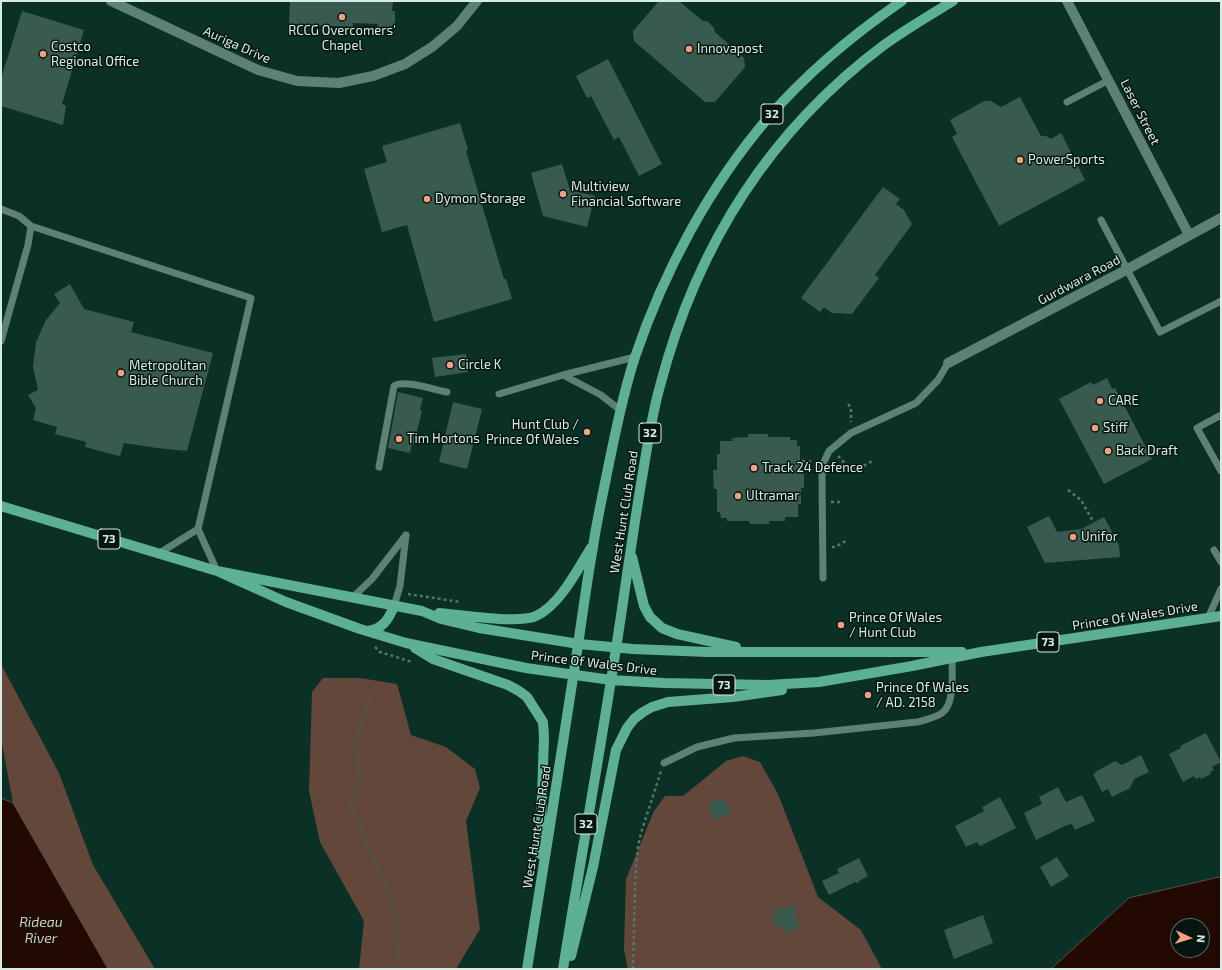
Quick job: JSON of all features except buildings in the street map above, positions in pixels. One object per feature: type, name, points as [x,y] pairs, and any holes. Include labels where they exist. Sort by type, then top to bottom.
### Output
[{"type":"main road","name":"West Hunt Club Road","points":[[527,969],[574,675],[593,545],[620,410],[635,357],[660,294],[692,228],[706,204],[748,144],[769,118],[816,70],[867,27],[902,1]]},
{"type":"main road","name":"West Hunt Club Road","points":[[562,969],[611,680],[630,550],[652,420],[661,380],[680,319],[693,287],[726,221],[751,181],[803,118],[860,64],[885,44],[953,1]]},
{"type":"main road","name":"Prince Of Wales Drive","points":[[1,506],[217,571],[422,611],[441,619],[479,628],[578,644],[700,652],[981,652]]},
{"type":"main road","points":[[422,611],[501,618],[521,619],[535,617],[546,610],[568,585],[593,545]]},
{"type":"main road","points":[[630,550],[644,606],[650,617],[662,628],[677,634],[754,652]]},
{"type":"main road","name":"Prince Of Wales Drive","points":[[217,571],[286,602],[367,631],[406,643],[519,667],[611,680],[664,684],[768,685],[819,682],[912,666],[981,652],[1221,616]]},
{"type":"main road","points":[[367,631],[377,629],[385,623],[394,606]]},
{"type":"main road","points":[[406,643],[434,659],[508,685],[519,691],[527,697],[542,722],[544,753],[538,900]]},
{"type":"main road","points":[[567,969],[593,867],[616,750],[627,728],[634,719],[643,712],[668,702],[753,695],[819,682]]},
{"type":"street","name":"Auriga Drive","points":[[111,1],[258,70],[297,81],[339,83],[373,76],[405,64],[432,47],[457,26],[478,1]]},
{"type":"street","name":"Laser Street","points":[[1067,1],[1189,235]]},
{"type":"street","name":"Gurdwara Road","points":[[948,363],[1126,270],[1221,218]]},
{"type":"lane","points":[[1067,102],[1109,80]]},
{"type":"lane","points":[[1,209],[19,216],[31,226],[251,298],[198,529],[217,571]]},
{"type":"lane","points":[[1101,220],[1160,332],[1221,301]]},
{"type":"lane","points":[[1,341],[28,245],[31,226]]},
{"type":"lane","points":[[499,394],[563,375],[635,357]]},
{"type":"lane","points":[[823,578],[822,476],[823,464],[829,451],[851,433],[916,403],[938,380],[948,363]]},
{"type":"lane","points":[[563,375],[601,395],[620,410]]},
{"type":"lane","points":[[379,467],[394,386],[399,384],[407,384],[447,392]]},
{"type":"lane","points":[[1221,415],[1197,428],[1221,471]]},
{"type":"lane","points":[[158,554],[198,529]]},
{"type":"lane","points":[[352,598],[372,579],[406,535],[399,592],[394,606]]},
{"type":"lane","points":[[1214,550],[1221,562]]},
{"type":"lane","points":[[1208,618],[1221,589]]},
{"type":"lane","points":[[664,763],[698,747],[734,738],[814,733],[917,722],[930,719],[943,713],[948,704],[951,694],[952,658]]},
{"type":"path","points":[[848,404],[851,408],[851,423]]},
{"type":"path","points":[[829,451],[838,456],[846,465],[855,467],[865,466],[872,461]]},
{"type":"path","points":[[1068,490],[1081,500],[1093,521]]},
{"type":"path","points":[[399,592],[466,603]]},
{"type":"path","points":[[633,969],[635,884],[638,846],[664,763]]},
{"type":"shaded area","points":[[1,664],[59,773],[93,865],[155,969],[108,969],[13,803],[1,738]]},
{"type":"shaded area","points":[[323,678],[360,678],[397,684],[411,735],[446,747],[475,769],[480,788],[466,821],[480,929],[456,969],[359,969],[364,921],[320,842],[309,791],[312,692]]},
{"type":"shaded area","points":[[743,756],[760,762],[778,794],[818,897],[861,930],[882,969],[628,969],[624,950],[626,879],[654,811],[665,796],[683,796],[726,761]]},
{"type":"water","name":"Rideau River","points":[[1,798],[13,803],[108,969],[1,969]]},
{"type":"water","points":[[1221,877],[1221,969],[1051,969],[1129,898]]},
{"type":"waterway","points":[[370,697],[357,737],[359,785],[350,804],[396,909],[397,969]]},
{"type":"place","name":"RCCG Overcomers' Chapel","points":[[342,17]]},
{"type":"place","name":"Innovapost","points":[[689,49]]},
{"type":"place","name":"Costco Regional Office","points":[[43,54]]},
{"type":"place","name":"PowerSports","points":[[1020,160]]},
{"type":"place","name":"Multiview Financial Software","points":[[563,194]]},
{"type":"place","name":"Dymon Storage","points":[[427,199]]},
{"type":"place","name":"Circle K","points":[[450,365]]},
{"type":"place","name":"Metropolitan Bible Church","points":[[121,373]]},
{"type":"place","name":"CARE","points":[[1100,401]]},
{"type":"place","name":"Stiff","points":[[1095,428]]},
{"type":"place","name":"Hunt Club / Prince Of Wales","points":[[587,432]]},
{"type":"place","name":"Tim Hortons","points":[[399,439]]},
{"type":"place","name":"Back Draft","points":[[1108,451]]},
{"type":"place","name":"Track 24 Defence","points":[[754,468]]},
{"type":"place","name":"Ultramar","points":[[738,496]]},
{"type":"place","name":"Unifor","points":[[1073,537]]},
{"type":"place","name":"Prince Of Wales / Hunt Club","points":[[841,625]]},
{"type":"place","name":"Prince Of Wales / AD. 2158","points":[[868,695]]}]
